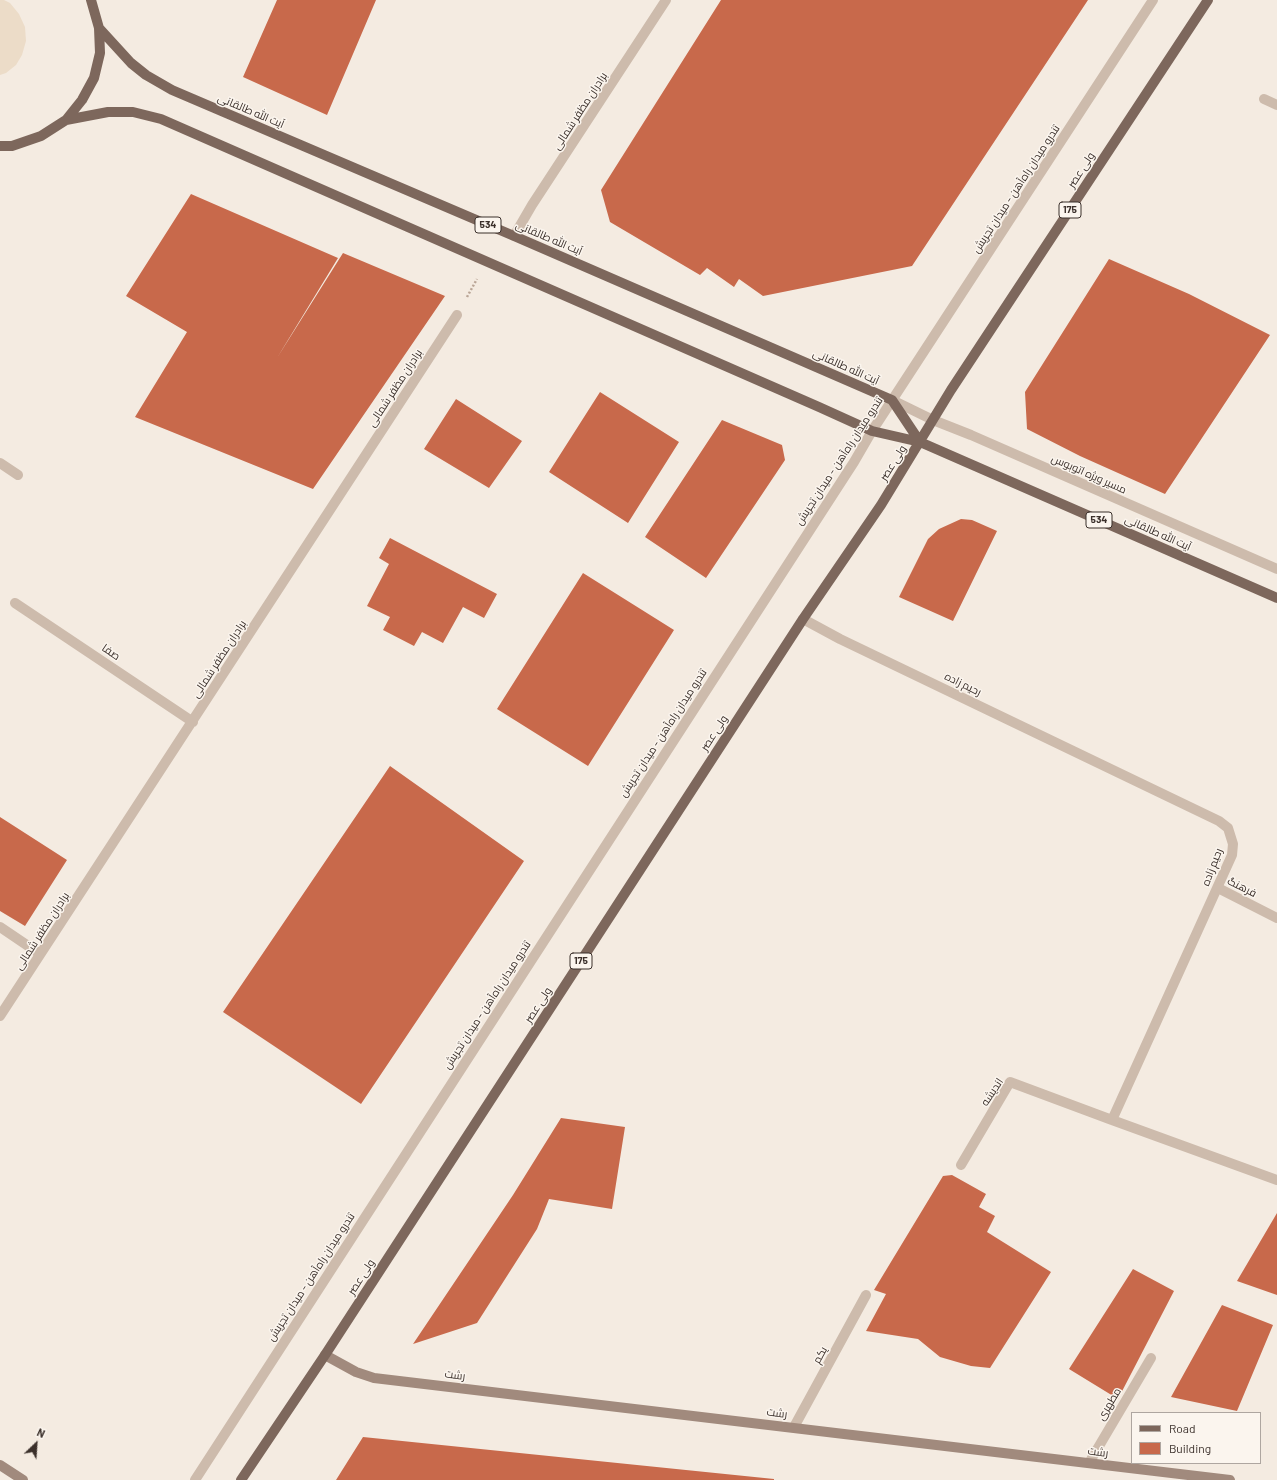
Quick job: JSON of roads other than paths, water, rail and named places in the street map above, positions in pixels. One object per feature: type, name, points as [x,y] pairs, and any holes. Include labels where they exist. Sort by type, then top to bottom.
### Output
[{"type":"main road","points":[[0,146],[12,146],[41,136],[66,120],[82,100],[94,78],[100,53],[99,28],[91,0]]},
{"type":"main road","name":"ولی عصر","points":[[241,1480],[325,1355],[803,619],[881,505],[950,390],[1208,0]]},
{"type":"main road","name":"آیت الله طالقانی","points":[[99,28],[146,75],[172,90],[892,400]]},
{"type":"main road","name":"آیت الله طالقانی","points":[[66,120],[108,112],[133,112],[161,119],[872,431],[920,442],[1277,598]]},
{"type":"main road","points":[[892,400],[920,442]]},
{"type":"street","name":"برادران مظفر شمالی","points":[[514,236],[532,205],[666,0]]},
{"type":"street","name":"تندرو میدان راه‌آهن - میدان تجریش","points":[[195,1480],[854,462],[892,400],[1153,0]]},
{"type":"street","points":[[1264,99],[1277,105]]},
{"type":"street","name":"برادران مظفر شمالی","points":[[0,1016],[457,315]]},
{"type":"street","name":"مسیر ویژه اتوبوس","points":[[892,400],[933,420],[971,435],[1277,569]]},
{"type":"street","points":[[0,464],[18,475]]},
{"type":"street","name":"صفا","points":[[15,603],[193,722]]},
{"type":"street","name":"رحیم زاده","points":[[803,619],[1219,821],[1228,828],[1233,844],[1232,855],[1112,1120]]},
{"type":"street","name":"فرهنگ","points":[[1218,888],[1277,918]]},
{"type":"street","points":[[0,927],[40,954]]},
{"type":"street","name":"اندیشه","points":[[960,1165],[1010,1082],[1112,1120]]},
{"type":"street","points":[[1112,1120],[1277,1180]]},
{"type":"street","name":"یکم","points":[[794,1427],[866,1295]]},
{"type":"street","name":"رشت","points":[[325,1355],[356,1372],[374,1378],[1089,1463],[1170,1476],[1230,1480]]},
{"type":"street","name":"مطهری","points":[[1089,1463],[1151,1358]]},
{"type":"street","points":[[0,1465],[23,1480]]}]
